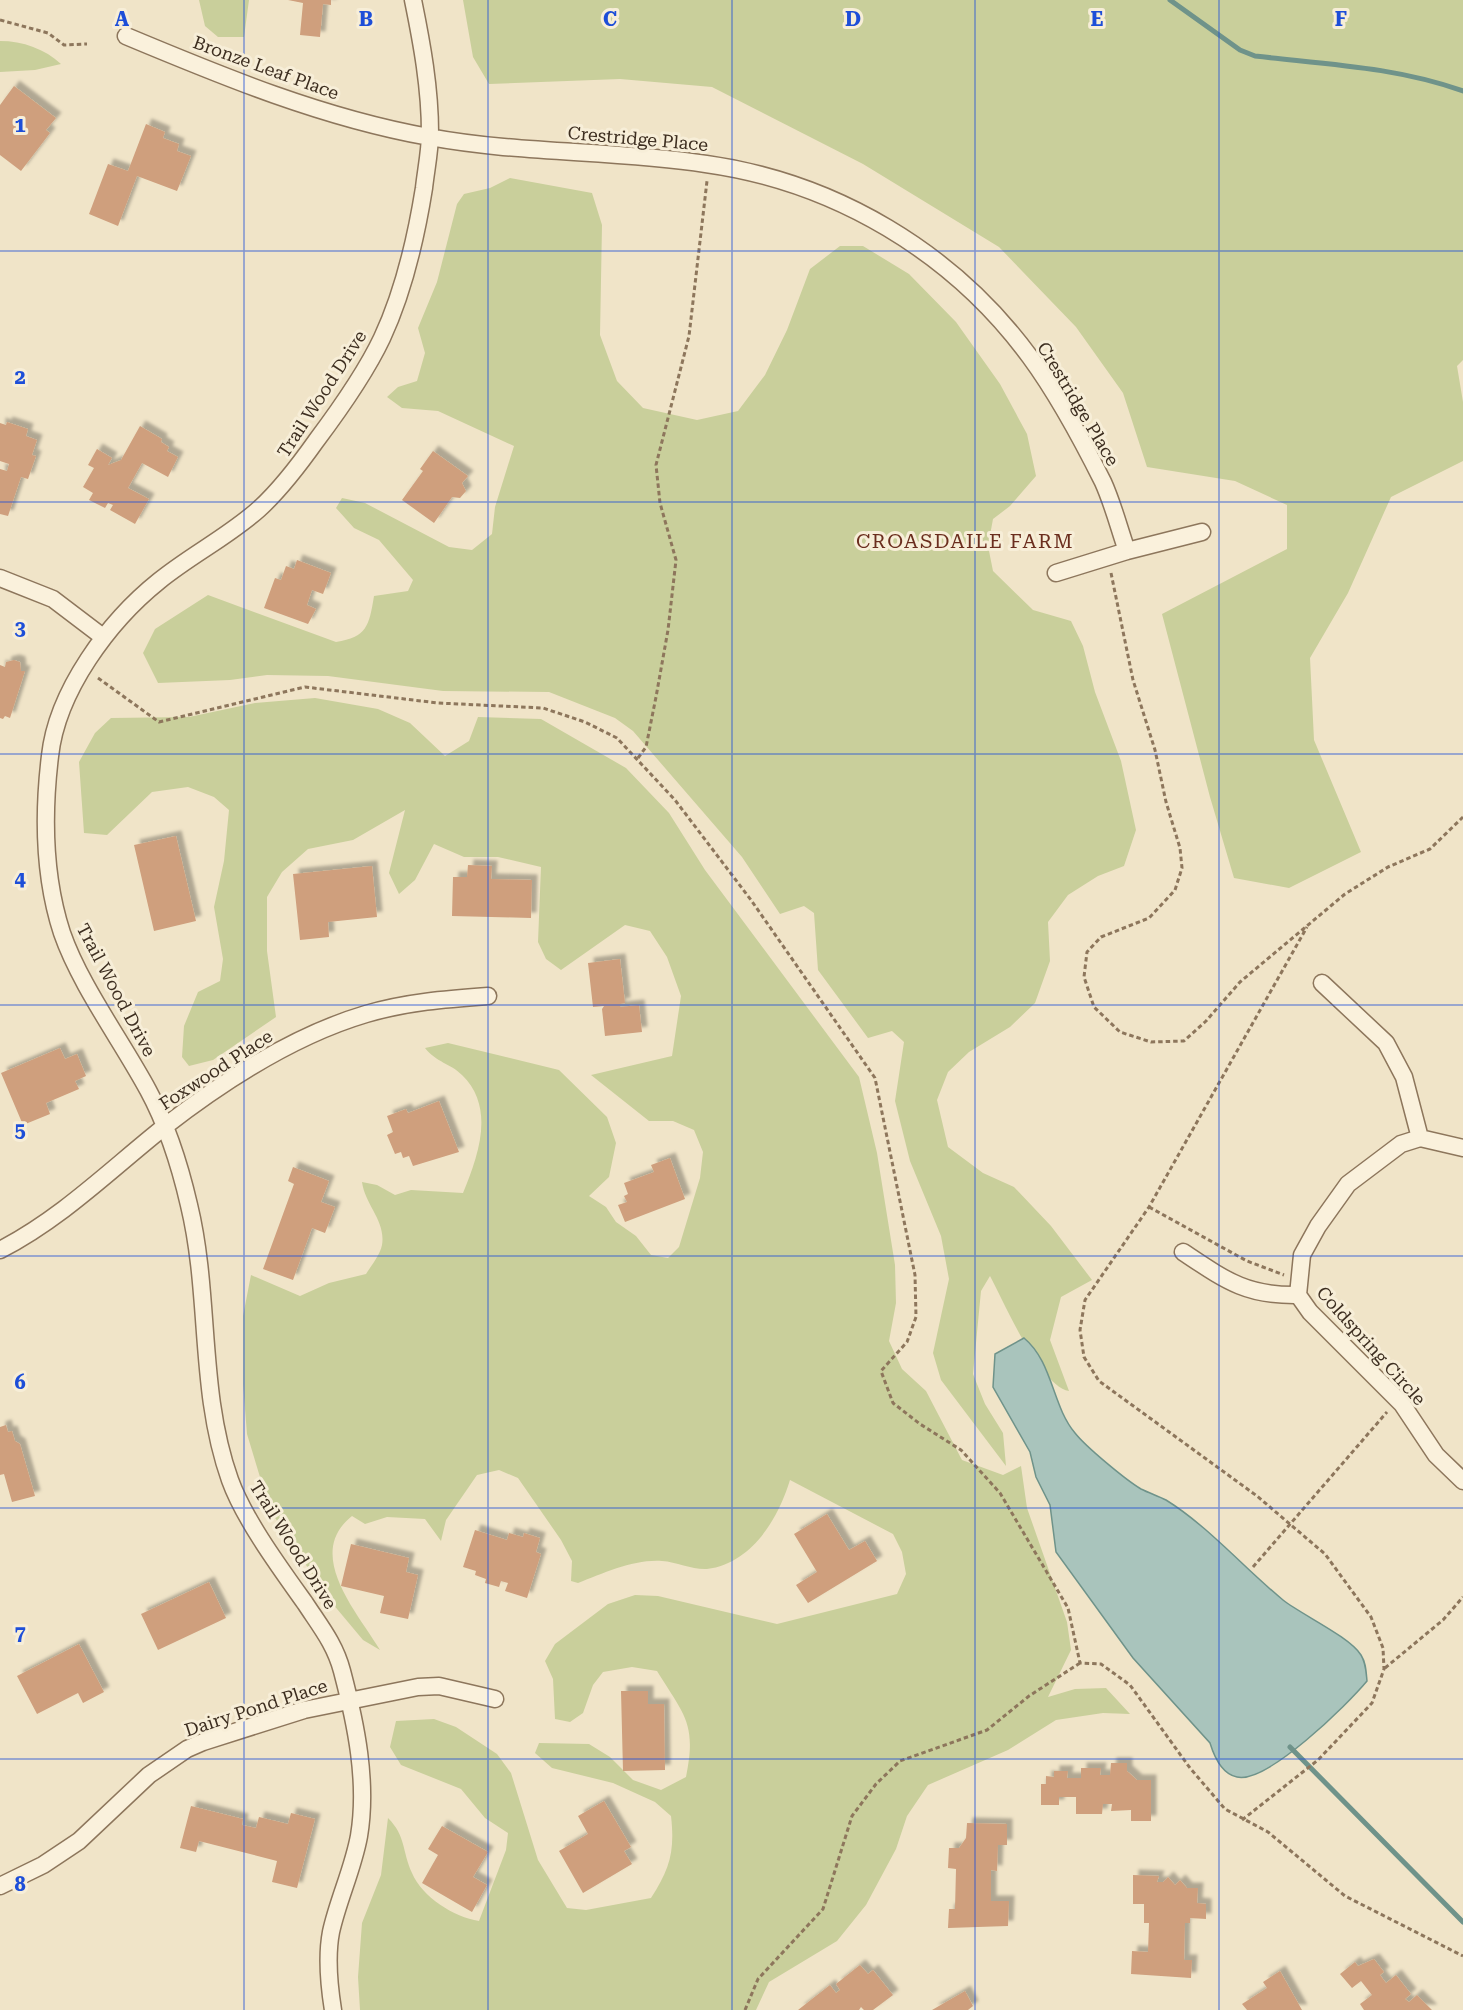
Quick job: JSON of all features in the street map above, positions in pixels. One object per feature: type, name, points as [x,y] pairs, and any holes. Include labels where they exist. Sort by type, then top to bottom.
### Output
[{"type":"street","name":"Trail Wood Drive","points":[[333,2010],[328,1968],[329,1940],[354,1859],[362,1807],[362,1783],[348,1699],[336,1649],[265,1544],[231,1484],[209,1400],[205,1319],[191,1210],[164,1127],[150,1094],[68,947],[51,890],[47,833],[50,757],[58,718],[103,637],[159,580],[259,509],[297,468],[332,420],[382,338],[404,280],[419,218],[430,138],[427,82],[414,0]]},
{"type":"street","name":"Bronze Leaf Place","points":[[126,36],[306,107],[430,138]]},
{"type":"street","name":"Crestridge Place","points":[[430,138],[494,146],[642,156],[709,164],[781,180],[855,208],[924,250],[976,298],[1030,356],[1066,414],[1104,485],[1127,551]]},
{"type":"street","points":[[1056,573],[1127,551],[1202,532]]},
{"type":"street","points":[[0,578],[52,599],[103,637]]},
{"type":"street","points":[[1322,983],[1386,1043],[1404,1077],[1420,1138],[1463,1148]]},
{"type":"street","name":"Foxwood Place","points":[[0,1250],[74,1203],[164,1127],[218,1089],[290,1045],[324,1029],[366,1014],[413,1003],[488,996]]},
{"type":"street","name":"Coldspring Circle","points":[[1420,1138],[1401,1144],[1348,1184],[1318,1226],[1302,1255],[1298,1295],[1310,1312],[1398,1400],[1436,1455],[1463,1481]]},
{"type":"street","points":[[1183,1252],[1222,1279],[1247,1290],[1277,1296],[1298,1295]]},
{"type":"street","name":"Dairy Pond Place","points":[[0,1886],[43,1865],[79,1841],[149,1775],[187,1749],[304,1710],[348,1699],[439,1686],[495,1699]]},
{"type":"path","points":[[0,20],[48,33],[64,45],[87,44]]},
{"type":"path","points":[[638,758],[646,747],[656,697],[668,630],[676,560],[660,503],[656,465],[689,336],[709,164]]},
{"type":"path","points":[[1107,557],[1133,680],[1155,750],[1166,802],[1180,848],[1182,868],[1176,890],[1149,918],[1101,937],[1087,952],[1084,977],[1094,1007],[1120,1032],[1151,1042],[1184,1041],[1206,1021],[1240,982],[1345,894],[1388,867],[1430,849],[1463,817]]},
{"type":"path","points":[[85,668],[159,722],[305,687],[438,703],[543,708],[585,722],[616,738],[638,758],[675,800],[751,900],[875,1078],[915,1275],[916,1296],[916,1317],[907,1342],[881,1371],[893,1402],[920,1424],[961,1450],[1000,1493],[1068,1608],[1080,1663]]},
{"type":"path","points":[[1242,1820],[1318,1760],[1372,1704],[1384,1669],[1383,1648],[1371,1617],[1353,1589],[1325,1554],[1257,1496],[1122,1400],[1099,1381],[1084,1357],[1080,1330],[1085,1300],[1149,1207],[1307,927]]},
{"type":"path","points":[[1149,1207],[1247,1261],[1274,1273],[1300,1277]]},
{"type":"path","points":[[1253,1567],[1398,1400]]},
{"type":"path","points":[[1384,1669],[1443,1620],[1463,1597]]},
{"type":"path","points":[[746,2010],[758,1979],[823,1909],[852,1816],[876,1784],[900,1761],[987,1730],[1029,1696],[1080,1663],[1101,1664],[1130,1684],[1214,1799],[1242,1820],[1268,1832],[1345,1896],[1463,1956]]},
{"type":"green space","points":[[199,0],[249,0],[244,37],[218,37],[205,26]]},
{"type":"green space","points":[[463,0],[1463,0],[1463,360],[1457,366],[1463,402],[1463,461],[1391,497],[1348,593],[1310,658],[1314,740],[1361,852],[1289,888],[1234,878],[1210,797],[1162,614],[1287,549],[1287,505],[1235,481],[1147,467],[1123,393],[1076,327],[999,247],[863,164],[712,87],[620,79],[489,84],[473,57]]},
{"type":"green space","points":[[0,41],[17,42],[33,47],[48,54],[61,64],[35,70],[0,72]]},
{"type":"green space","points":[[510,178],[592,193],[602,225],[600,335],[617,381],[643,408],[697,420],[738,411],[765,375],[787,330],[810,269],[840,246],[863,246],[909,274],[956,322],[1000,384],[1027,434],[1036,476],[1010,506],[993,519],[988,546],[993,571],[1033,610],[1071,621],[1083,646],[1095,692],[1121,761],[1136,830],[1124,866],[1098,876],[1068,895],[1048,922],[1050,961],[1035,1003],[1010,1027],[969,1052],[948,1072],[937,1100],[948,1147],[983,1173],[1014,1187],[1051,1226],[1092,1280],[1061,1297],[1050,1340],[1069,1391],[1058,1386],[1046,1375],[1035,1359],[990,1276],[981,1291],[973,1374],[985,1404],[1003,1433],[1006,1466],[941,1380],[933,1353],[949,1279],[941,1236],[910,1161],[895,1101],[904,1042],[892,1031],[868,1038],[818,970],[814,913],[804,906],[780,914],[742,857],[633,731],[615,718],[549,692],[443,691],[328,676],[267,675],[230,680],[158,683],[143,653],[155,629],[208,595],[336,642],[360,633],[368,622],[374,596],[408,591],[413,580],[379,540],[354,528],[336,508],[342,498],[365,503],[449,547],[472,550],[492,534],[495,507],[514,446],[438,411],[402,408],[387,397],[398,387],[417,381],[425,353],[418,328],[437,282],[457,204],[464,194],[490,188]]},
{"type":"green space","points":[[315,698],[378,709],[410,723],[445,756],[469,741],[478,717],[541,719],[626,768],[669,813],[705,870],[859,1077],[877,1153],[895,1265],[896,1303],[889,1341],[902,1369],[926,1391],[962,1460],[1003,1475],[1021,1466],[1027,1508],[1067,1622],[1071,1650],[1048,1697],[1075,1689],[1106,1688],[1130,1714],[1103,1713],[1056,1720],[1008,1750],[928,1785],[907,1816],[896,1849],[866,1905],[837,1941],[769,1982],[756,2010],[360,2010],[358,1977],[362,1923],[381,1875],[388,1818],[398,1831],[412,1873],[423,1890],[449,1910],[469,1919],[479,1921],[506,1850],[508,1833],[485,1818],[461,1789],[401,1765],[390,1747],[396,1721],[434,1719],[456,1727],[497,1754],[511,1773],[538,1860],[567,1908],[586,1910],[651,1898],[663,1878],[670,1859],[671,1816],[655,1802],[613,1783],[552,1768],[535,1753],[539,1743],[589,1744],[610,1757],[633,1780],[661,1790],[686,1777],[690,1744],[686,1720],[657,1671],[632,1667],[603,1672],[593,1685],[583,1713],[570,1722],[555,1719],[553,1679],[545,1661],[555,1644],[608,1604],[635,1595],[658,1596],[777,1624],[897,1594],[906,1574],[902,1552],[893,1534],[790,1480],[778,1510],[761,1537],[737,1558],[723,1565],[702,1569],[662,1561],[641,1562],[578,1583],[571,1581],[572,1561],[561,1540],[518,1478],[499,1470],[477,1475],[446,1520],[441,1541],[425,1519],[387,1517],[365,1524],[352,1516],[338,1531],[333,1548],[334,1565],[339,1583],[380,1650],[363,1640],[327,1597],[270,1510],[247,1434],[243,1384],[243,1316],[251,1275],[300,1296],[329,1283],[366,1274],[379,1253],[382,1236],[381,1228],[362,1182],[377,1185],[395,1195],[411,1190],[463,1193],[474,1164],[481,1133],[479,1102],[462,1075],[434,1057],[425,1048],[448,1043],[559,1070],[607,1117],[616,1143],[609,1177],[589,1196],[606,1207],[616,1222],[636,1236],[651,1255],[668,1258],[679,1247],[700,1178],[703,1152],[694,1130],[673,1121],[649,1121],[591,1075],[672,1056],[681,996],[667,957],[650,931],[625,925],[561,970],[546,959],[538,942],[541,867],[498,857],[464,857],[434,844],[415,880],[399,894],[389,873],[405,810],[353,840],[308,849],[282,872],[267,897],[267,951],[276,1017],[213,1060],[189,1066],[182,1057],[184,1026],[198,992],[220,981],[223,959],[214,907],[224,861],[229,810],[214,797],[188,787],[152,792],[107,835],[84,833],[79,762],[95,733],[111,718],[189,717],[255,703]]},
{"type":"water","points":[[1024,1338],[1041,1359],[1067,1422],[1106,1463],[1134,1485],[1182,1510],[1283,1600],[1347,1641],[1361,1655],[1365,1664],[1367,1681],[1343,1707],[1306,1740],[1267,1768],[1250,1776],[1237,1777],[1222,1768],[1210,1743],[1133,1658],[1056,1552],[1050,1505],[1036,1477],[1030,1452],[993,1387],[995,1354]]},
{"type":"building","points":[[288,0],[331,0],[331,5],[323,4],[320,37],[300,35],[303,3]]},
{"type":"building","points":[[14,86],[56,118],[46,130],[50,133],[21,171],[0,155],[0,105]]},
{"type":"building","points":[[146,124],[165,132],[163,138],[179,144],[177,151],[191,156],[177,191],[137,176],[118,226],[89,214],[108,164],[128,171]]},
{"type":"building","points":[[7,422],[28,429],[26,436],[37,440],[32,455],[36,456],[28,479],[21,477],[8,516],[0,514],[0,469],[7,471],[9,464],[0,461],[0,423],[6,425]]},
{"type":"building","points":[[140,426],[162,439],[161,442],[169,447],[167,451],[178,457],[168,477],[142,463],[128,488],[149,499],[135,524],[110,510],[113,505],[108,503],[105,508],[89,500],[93,493],[83,487],[94,468],[88,465],[97,449],[112,458],[108,465],[121,460]]},
{"type":"building","points":[[433,451],[468,476],[462,483],[466,491],[460,498],[452,497],[434,523],[402,500],[423,471],[420,469]]},
{"type":"building","points":[[297,560],[331,573],[323,594],[312,590],[307,605],[316,609],[308,624],[264,608],[275,578],[281,580],[286,566],[294,569]]},
{"type":"building","points":[[14,660],[20,662],[21,671],[25,671],[10,718],[5,716],[3,719],[0,718],[0,665],[5,667],[6,662]]},
{"type":"building","points":[[176,836],[196,921],[154,931],[134,845]]},
{"type":"building","points":[[468,865],[492,866],[491,879],[532,880],[531,918],[452,916],[453,877],[467,877]]},
{"type":"building","points":[[372,866],[377,917],[328,922],[329,937],[300,940],[293,874]]},
{"type":"building","points":[[620,959],[625,1003],[620,1004],[620,1007],[639,1005],[642,1032],[605,1036],[602,1009],[604,1006],[593,1007],[588,963]]},
{"type":"building","points":[[60,1048],[65,1059],[77,1054],[86,1076],[75,1081],[79,1089],[46,1103],[50,1114],[23,1125],[1,1073]]},
{"type":"building","points":[[439,1101],[459,1152],[413,1166],[409,1156],[403,1158],[401,1152],[395,1154],[387,1135],[393,1132],[387,1116],[406,1109],[408,1113]]},
{"type":"building","points":[[670,1158],[685,1199],[625,1222],[618,1205],[627,1202],[624,1196],[628,1194],[624,1183],[654,1172],[651,1165]]},
{"type":"building","points":[[293,1167],[329,1181],[321,1202],[335,1207],[325,1233],[312,1228],[293,1280],[263,1269],[294,1184],[288,1181]]},
{"type":"building","points":[[6,1425],[8,1432],[12,1431],[15,1441],[20,1444],[35,1496],[12,1502],[4,1474],[0,1475],[0,1427]]},
{"type":"building","points":[[827,1514],[849,1550],[865,1541],[877,1561],[808,1603],[796,1585],[817,1572],[794,1534]]},
{"type":"building","points":[[475,1530],[507,1540],[509,1533],[523,1537],[524,1533],[540,1538],[536,1552],[541,1554],[527,1598],[505,1591],[508,1583],[501,1581],[499,1587],[485,1583],[486,1579],[475,1575],[476,1571],[463,1567]]},
{"type":"building","points":[[351,1544],[409,1558],[406,1572],[418,1575],[408,1619],[380,1613],[384,1596],[341,1586]]},
{"type":"building","points":[[209,1582],[226,1618],[158,1650],[141,1614]]},
{"type":"building","points":[[79,1644],[104,1692],[83,1703],[78,1693],[37,1714],[17,1676]]},
{"type":"building","points":[[621,1691],[648,1691],[648,1704],[664,1704],[665,1770],[623,1771]]},
{"type":"building","points":[[1111,1763],[1127,1763],[1127,1771],[1137,1780],[1151,1780],[1151,1821],[1131,1821],[1131,1810],[1111,1811],[1112,1804],[1103,1804],[1102,1814],[1076,1814],[1076,1797],[1059,1797],[1059,1805],[1041,1805],[1041,1784],[1046,1784],[1046,1776],[1054,1777],[1054,1771],[1068,1771],[1067,1778],[1081,1778],[1081,1768],[1101,1768],[1100,1775],[1110,1775]]},
{"type":"building","points":[[604,1801],[631,1847],[624,1851],[632,1864],[583,1893],[559,1851],[588,1834],[578,1816]]},
{"type":"building","points":[[191,1806],[243,1819],[242,1825],[256,1828],[259,1817],[288,1824],[291,1813],[315,1819],[297,1888],[272,1882],[277,1861],[199,1841],[196,1852],[180,1848]]},
{"type":"building","points":[[967,1823],[1007,1824],[1007,1845],[998,1845],[997,1871],[991,1870],[991,1901],[1009,1901],[1008,1926],[948,1928],[949,1909],[955,1909],[956,1869],[948,1868],[949,1848],[959,1848],[966,1838]]},
{"type":"building","points":[[442,1826],[488,1852],[473,1877],[487,1885],[472,1912],[422,1883],[438,1855],[428,1849]]},
{"type":"building","points":[[1133,1875],[1159,1876],[1157,1882],[1163,1882],[1168,1877],[1175,1885],[1180,1880],[1187,1888],[1198,1888],[1197,1903],[1206,1904],[1206,1919],[1190,1918],[1190,1923],[1185,1923],[1184,1960],[1192,1960],[1191,1978],[1131,1974],[1132,1951],[1148,1952],[1149,1923],[1144,1923],[1144,1904],[1133,1904]]},
{"type":"building","points":[[1374,1959],[1384,1972],[1380,1975],[1386,1983],[1396,1975],[1411,1994],[1405,1999],[1409,2002],[1417,1995],[1432,2010],[1364,2010],[1360,2004],[1372,1995],[1361,1981],[1352,1988],[1340,1974],[1355,1962],[1358,1966]]},
{"type":"building","points":[[860,1965],[868,1974],[873,1970],[893,1995],[873,2010],[864,2010],[861,2007],[859,2010],[798,2010],[830,1985],[836,1993],[840,1990],[836,1984]]},
{"type":"building","points":[[1280,1971],[1302,2010],[1247,2010],[1242,2004],[1267,1988],[1263,1982]]},
{"type":"building","points":[[965,1991],[973,2006],[968,2010],[932,2010]]},
{"type":"waterway","points":[[1170,0],[1240,50],[1255,56],[1386,71],[1463,91]]},
{"type":"waterway","points":[[1290,1747],[1463,1922]]},
{"type":"district","name":"CROASDAILE FARM","points":[[965,541]]}]
